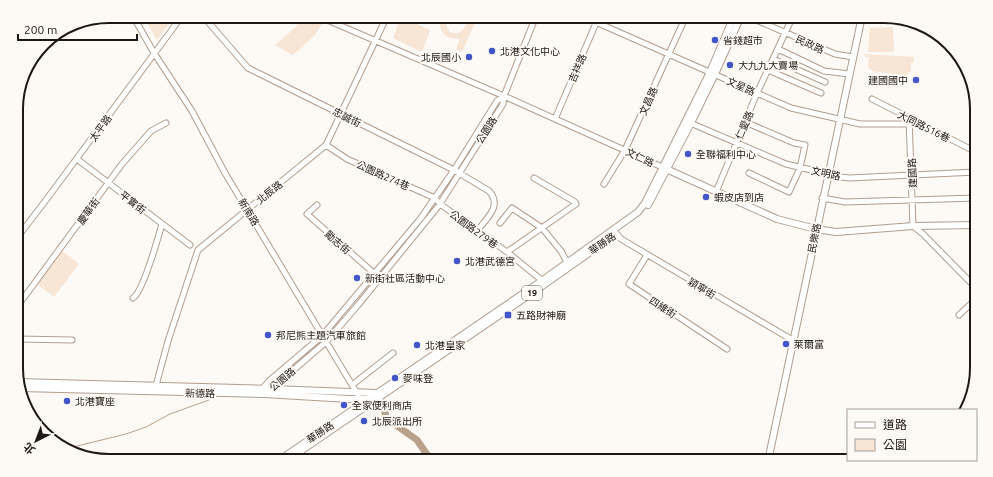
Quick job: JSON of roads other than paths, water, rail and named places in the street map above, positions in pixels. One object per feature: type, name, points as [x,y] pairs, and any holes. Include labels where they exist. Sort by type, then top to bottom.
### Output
[{"type":"main road","name":"華勝路","points":[[713,73],[731,23]]},
{"type":"main road","name":"華勝路","points":[[378,395],[544,282],[615,232],[638,212],[645,203],[664,169],[738,23]]},
{"type":"main road","name":"民樂路","points":[[770,454],[794,341],[827,174],[860,23]]},
{"type":"main road","name":"文仁路","points":[[664,169],[777,219],[816,229],[836,232],[913,226],[970,225]]},
{"type":"main road","name":"華勝路","points":[[544,282],[567,262],[615,232]]},
{"type":"main road","name":"新德路","points":[[25,382],[155,389]]},
{"type":"main road","name":"新德路","points":[[26,388],[264,391],[362,400],[378,395]]},
{"type":"main road","name":"新德路","points":[[264,391],[272,388],[362,400]]},
{"type":"main road","name":"19","points":[[362,400],[378,395]]},
{"type":"main road","name":"華勝路","points":[[288,454],[362,400]]},
{"type":"main road","name":"華勝路","points":[[295,454],[362,400]]},
{"type":"street","name":"新南路","points":[[137,23],[154,53],[192,111],[247,210],[362,400]]},
{"type":"street","name":"太平路","points":[[23,229],[77,159],[177,23]]},
{"type":"street","name":"忠誠街","points":[[209,23],[248,68],[456,172],[489,191],[494,196],[494,208],[477,231]]},
{"type":"street","name":"文仁路","points":[[334,23],[504,96],[664,169]]},
{"type":"street","name":"北辰路","points":[[155,389],[168,341],[198,250],[326,145],[384,23]]},
{"type":"street","name":"公園路","points":[[272,388],[326,342],[440,204],[456,172],[497,100],[504,96],[533,23]]},
{"type":"street","name":"吉祥路","points":[[555,119],[596,23]]},
{"type":"street","name":"文星路","points":[[598,23],[791,108],[860,124],[909,121]]},
{"type":"street","name":"文昌路","points":[[604,184],[625,150],[683,23]]},
{"type":"street","name":"民政路","points":[[763,23],[835,54],[853,57]]},
{"type":"street","name":"仁愛路","points":[[716,192],[757,93],[790,23]]},
{"type":"street","points":[[778,49],[824,71],[849,74]]},
{"type":"street","points":[[773,59],[825,82]]},
{"type":"street","points":[[768,70],[821,93]]},
{"type":"street","name":"大同路516巷","points":[[872,100],[909,121],[970,149]]},
{"type":"street","name":"建國路","points":[[909,121],[913,226]]},
{"type":"street","name":"文明路","points":[[688,122],[769,157],[800,168],[849,178],[970,172]]},
{"type":"street","points":[[745,122],[794,143],[805,145],[800,168],[789,192],[749,173]]},
{"type":"street","name":"慶華街","points":[[23,299],[122,164],[151,131],[166,123]]},
{"type":"street","name":"公園路274巷","points":[[326,145],[347,159],[435,198],[440,204]]},
{"type":"street","name":"平實街","points":[[77,159],[190,245]]},
{"type":"street","name":"公園路","points":[[264,391],[269,381],[322,336],[421,218],[456,172]]},
{"type":"street","points":[[507,252],[576,204],[534,178]]},
{"type":"street","points":[[822,198],[844,202],[970,198]]},
{"type":"street","name":"公園路279巷","points":[[440,204],[507,252],[544,282]]},
{"type":"street","name":"勵志街","points":[[316,205],[307,214],[380,278]]},
{"type":"street","points":[[500,224],[512,208],[542,228],[561,250],[567,262]]},
{"type":"street","points":[[133,298],[139,290],[162,224]]},
{"type":"street","points":[[913,226],[923,234],[970,282]]},
{"type":"street","name":"穎寧街","points":[[615,232],[621,239],[647,255],[794,341]]},
{"type":"street","name":"四維街","points":[[647,255],[629,284],[727,349]]},
{"type":"street","points":[[959,315],[970,305]]},
{"type":"street","points":[[23,339],[72,340]]},
{"type":"street","points":[[352,384],[393,353]]},
{"type":"waterway","points":[[75,447],[126,434],[146,427],[170,414],[209,400]]},
{"type":"waterway","points":[[383,402],[386,418],[417,440],[427,454]]},
{"type":"place","name":"省錢超市","points":[[715,40]]},
{"type":"place","name":"北港文化中心","points":[[492,51]]},
{"type":"place","name":"北辰國小","points":[[469,57]]},
{"type":"place","name":"大九九大賣場","points":[[730,65]]},
{"type":"place","name":"建國國中","points":[[916,80]]},
{"type":"place","name":"全聯福利中心","points":[[688,154]]},
{"type":"place","name":"蝦皮店到店","points":[[706,197]]},
{"type":"place","name":"北港武德宮","points":[[457,261]]},
{"type":"place","name":"新街社區活動中心","points":[[357,278]]},
{"type":"place","name":"五路財神廟","points":[[508,315]]},
{"type":"place","name":"邦尼熊主題汽車旅館","points":[[268,335]]},
{"type":"place","name":"萊爾富","points":[[786,344]]},
{"type":"place","name":"北港皇家","points":[[417,345]]},
{"type":"place","name":"麥味登","points":[[395,378]]},
{"type":"place","name":"北港寶座","points":[[67,401]]},
{"type":"place","name":"全家便利商店","points":[[344,405]]},
{"type":"place","name":"北辰派出所","points":[[364,421]]}]
